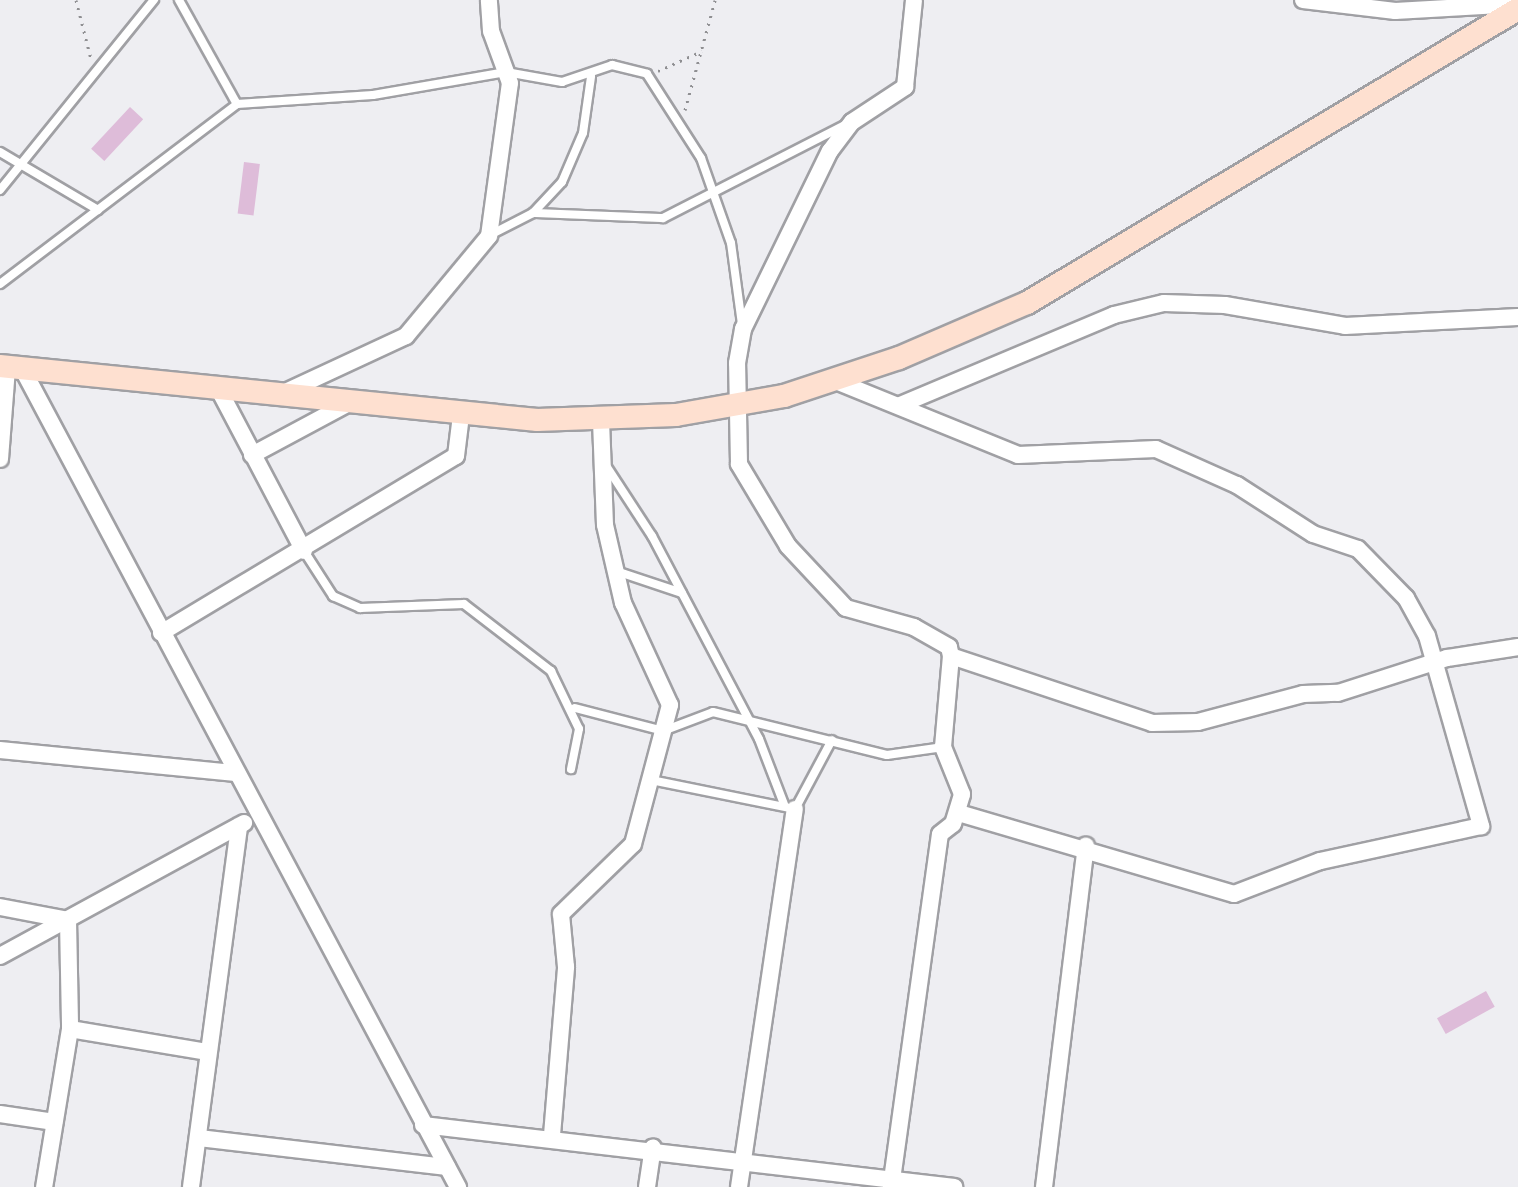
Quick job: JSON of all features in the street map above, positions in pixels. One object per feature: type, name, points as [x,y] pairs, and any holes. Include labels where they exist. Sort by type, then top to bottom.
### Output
[{"type":"street","points":[[279,395],[406,336],[489,236],[506,72],[489,0]]},
{"type":"street","points":[[914,0],[905,87],[852,122],[830,151],[743,329],[739,464],[817,583],[846,608],[938,639],[951,656],[1152,723],[1198,722],[1303,694],[1338,693],[1430,664],[1518,647]]},
{"type":"street","points":[[1303,0],[1395,11],[1484,2],[1518,7]]},
{"type":"street","points":[[10,367],[461,417],[601,421],[740,405],[836,381],[1027,303],[1518,7]]},
{"type":"street","points":[[900,405],[1114,315],[1164,303],[1225,305],[1345,326],[1518,317]]},
{"type":"street","points":[[0,459],[10,367]]},
{"type":"street","points":[[10,367],[161,633],[458,1187]]},
{"type":"street","points":[[836,381],[1018,455],[1156,449],[1237,485],[1293,524],[1377,563],[1422,628],[1430,664],[1481,826],[1320,861],[1234,894],[1086,846],[959,813]]},
{"type":"street","points":[[218,388],[304,551]]},
{"type":"street","points":[[252,455],[349,403]]},
{"type":"street","points":[[161,633],[304,551],[456,456],[461,417]]},
{"type":"street","points":[[552,1135],[566,967],[558,927],[561,914],[633,844],[670,705],[623,603],[619,572],[605,525],[601,421]]},
{"type":"street","points":[[891,1183],[940,834],[959,813],[959,779],[944,764],[943,747],[951,656]]},
{"type":"street","points":[[0,750],[236,773]]},
{"type":"street","points":[[739,1187],[790,806]]},
{"type":"street","points":[[0,956],[257,816]]},
{"type":"street","points":[[191,1187],[239,826]]},
{"type":"street","points":[[1044,1187],[1086,846]]},
{"type":"street","points":[[0,907],[68,920]]},
{"type":"street","points":[[44,1187],[70,1029],[68,920]]},
{"type":"street","points":[[70,1029],[208,1052]]},
{"type":"street","points":[[0,1114],[54,1122]]},
{"type":"street","points":[[423,1125],[552,1135],[744,1158],[891,1183],[954,1187]]},
{"type":"street","points":[[199,1138],[447,1167]]},
{"type":"street","points":[[647,1187],[653,1147]]},
{"type":"lane","points":[[0,190],[23,166],[154,0]]},
{"type":"lane","points":[[179,0],[237,104]]},
{"type":"lane","points":[[0,284],[237,104],[373,95],[506,72],[562,82],[591,77],[612,65],[647,74],[683,130],[716,196],[743,329]]},
{"type":"lane","points":[[489,236],[533,213],[562,182],[583,133],[591,77]]},
{"type":"lane","points":[[533,213],[663,218],[716,196],[852,122]]},
{"type":"lane","points":[[0,152],[98,210]]},
{"type":"lane","points":[[602,460],[682,593],[790,806]]},
{"type":"lane","points":[[304,551],[333,596],[360,608],[464,604],[551,671],[575,708],[579,729],[571,769]]},
{"type":"lane","points":[[619,572],[682,593]]},
{"type":"lane","points":[[575,708],[663,731],[713,712],[751,724],[832,740],[887,755],[943,747]]},
{"type":"lane","points":[[790,806],[832,740]]},
{"type":"lane","points":[[650,779],[790,806]]},
{"type":"path","points":[[76,0],[95,74]]},
{"type":"path","points":[[683,130],[686,85],[702,51],[715,0]]},
{"type":"path","points":[[647,74],[702,51]]},
{"type":"building","points":[[130,107],[143,119],[104,161],[91,149]]},
{"type":"building","points":[[244,162],[260,164],[254,216],[238,214]]},
{"type":"building","points":[[1486,991],[1495,1007],[1446,1034],[1437,1018]]}]
